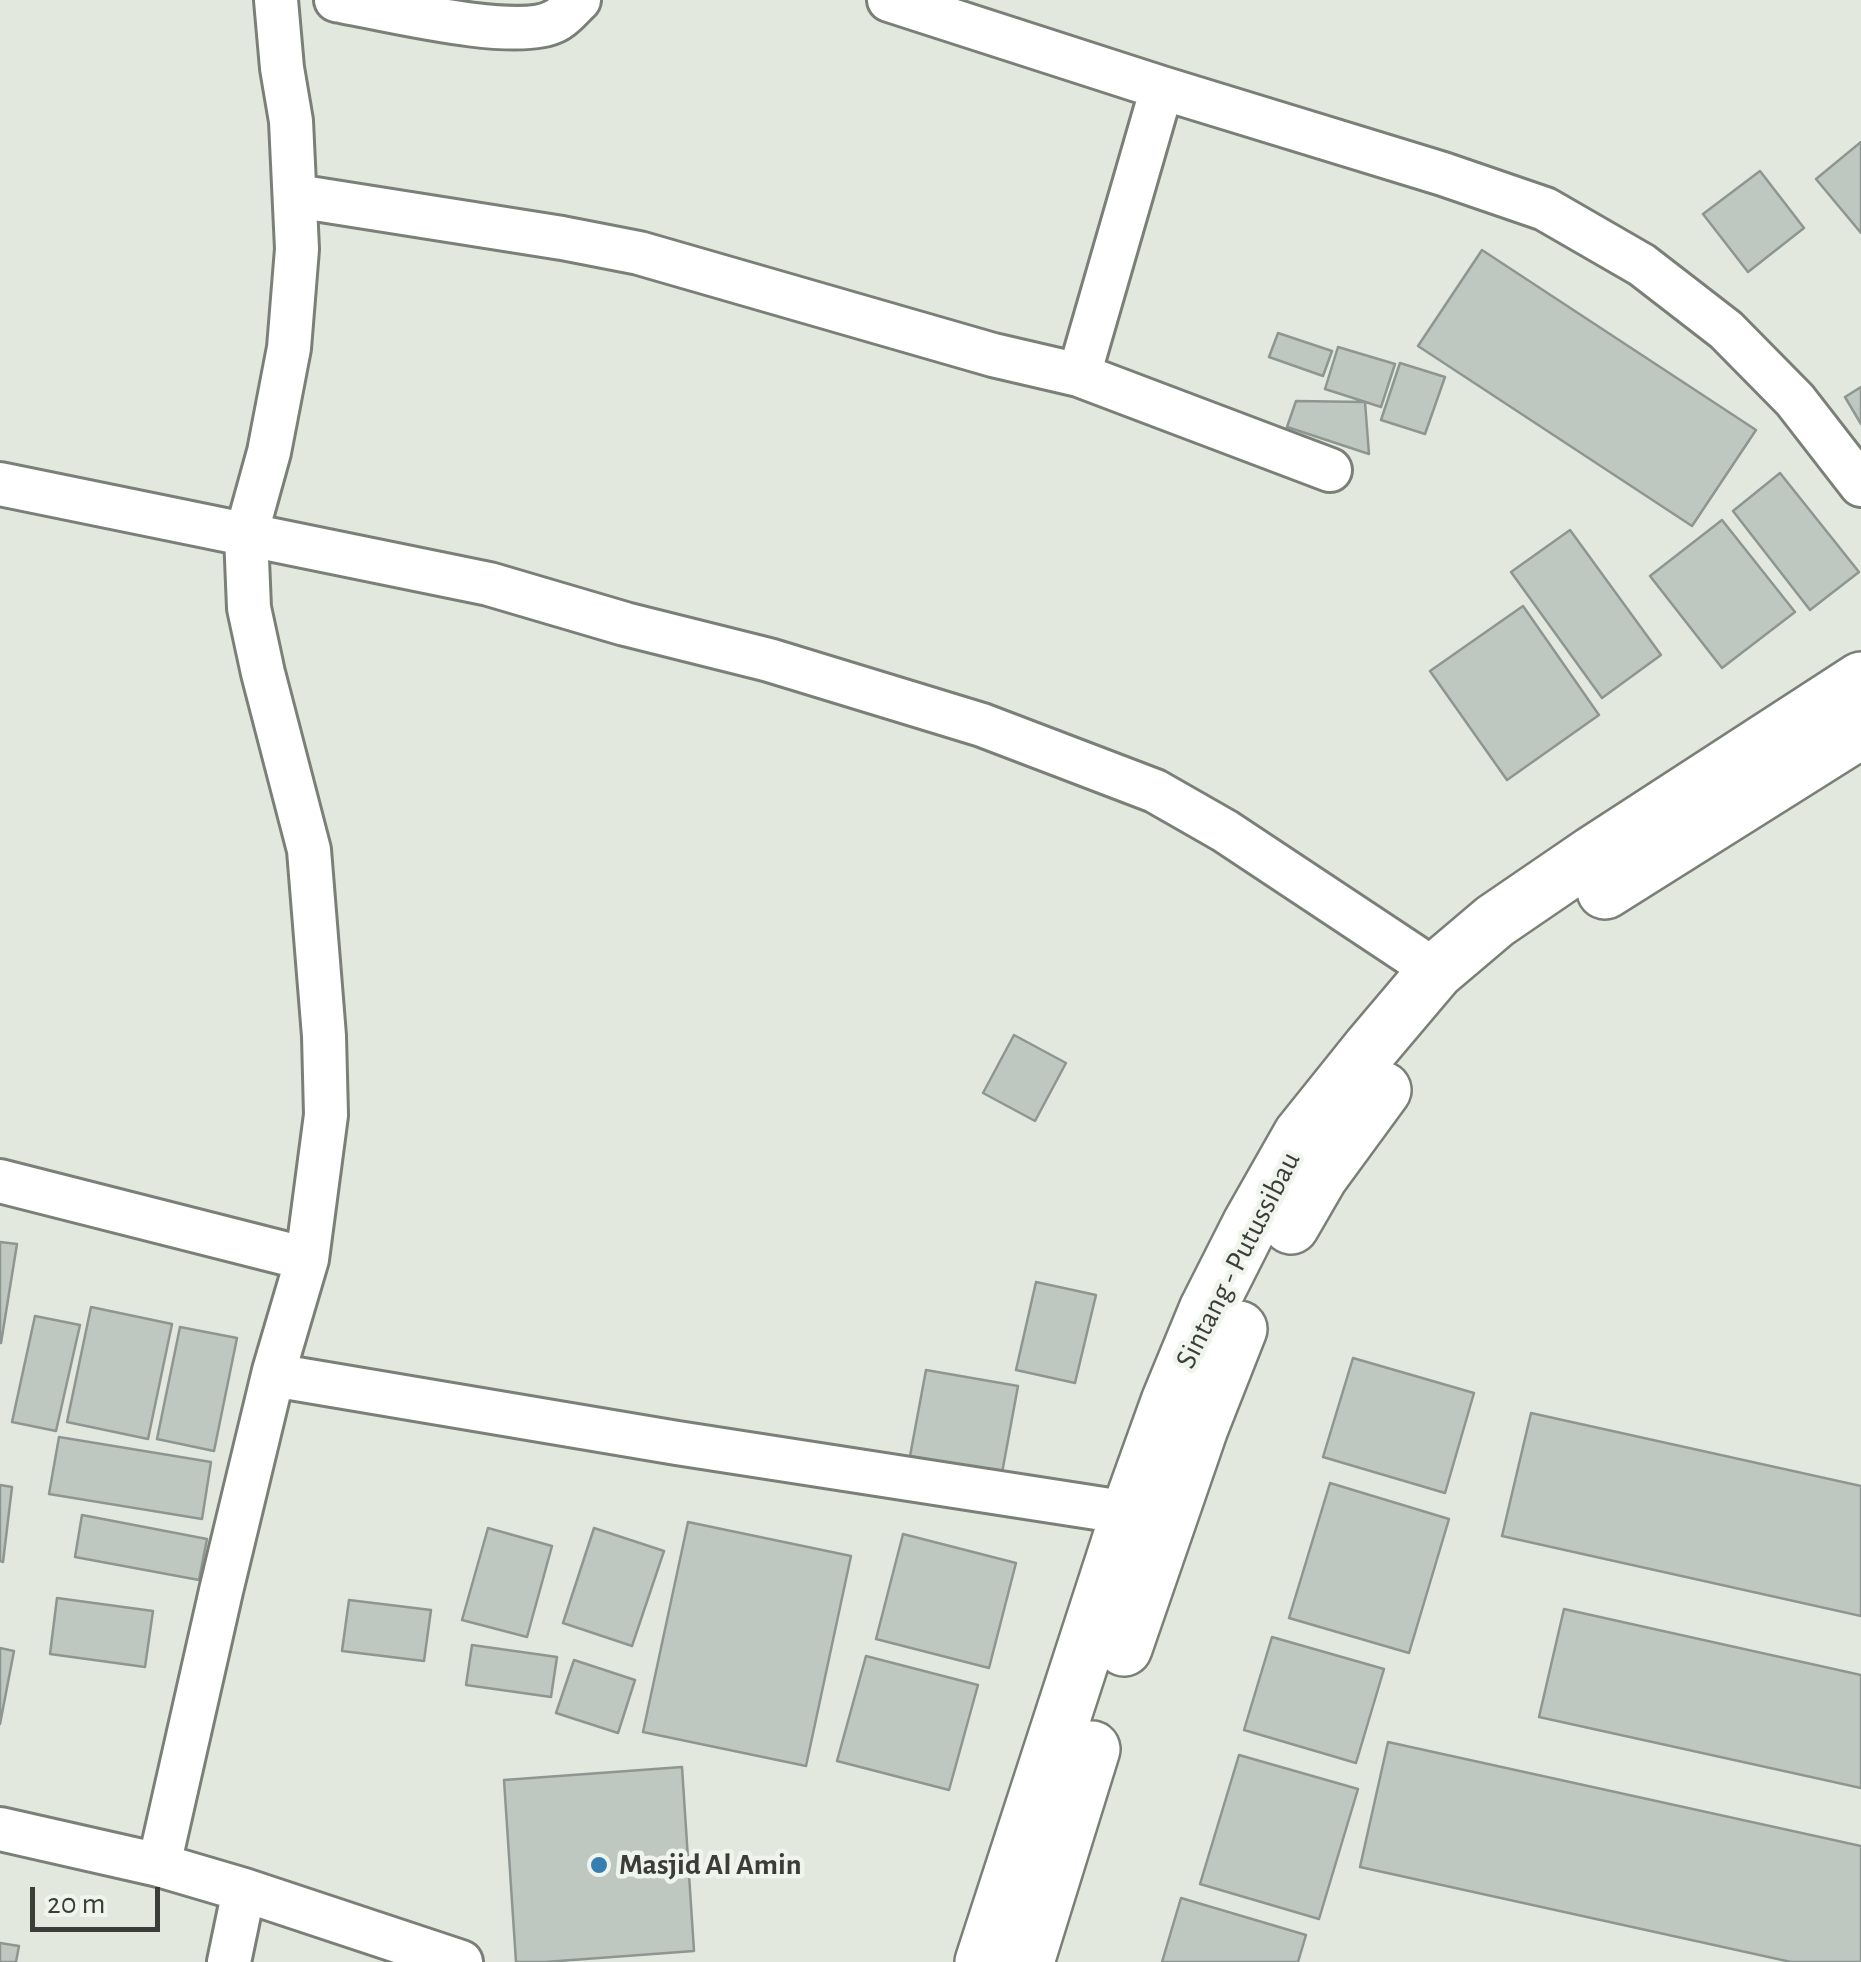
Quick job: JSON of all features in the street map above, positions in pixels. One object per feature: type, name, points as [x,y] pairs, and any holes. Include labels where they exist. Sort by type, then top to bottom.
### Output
[{"type":"highway","name":"Sintang - Putussibau","points":[[983,1962],[1169,1402],[1207,1310],[1301,1135],[1436,971],[1495,921],[1861,680]]},
{"type":"highway","name":"Sintang - Putussibau","points":[[1026,1962],[1119,1664],[1200,1428],[1244,1314],[1320,1176],[1372,1104],[1440,1022],[1518,950],[1861,730]]},
{"type":"street","points":[[160,1865],[216,1609],[307,1259],[326,1115],[324,1036],[309,850],[249,608],[246,535],[269,452],[289,348],[297,249],[292,121],[276,0]]},
{"type":"street","points":[[336,0],[476,26],[555,22],[579,0]]},
{"type":"street","points":[[889,0],[1546,209],[1642,266],[1726,330],[1795,400],[1861,485]]},
{"type":"street","points":[[1079,375],[1162,88]]},
{"type":"street","points":[[296,196],[639,253],[993,355],[1079,375],[1330,470]]},
{"type":"street","points":[[0,484],[489,584],[769,660],[982,726],[1155,792],[1225,830],[1436,971]]},
{"type":"street","points":[[0,1180],[307,1259]]},
{"type":"street","points":[[274,1375],[1129,1513]]},
{"type":"street","points":[[0,1829],[160,1865],[461,1962]]},
{"type":"street","points":[[230,1962],[244,1890]]},
{"type":"building","points":[[1861,142],[1861,233],[1816,179]]},
{"type":"building","points":[[1760,171],[1804,228],[1748,272],[1703,214]]},
{"type":"building","points":[[1482,250],[1756,430],[1692,526],[1418,346]]},
{"type":"building","points":[[1278,333],[1332,351],[1323,376],[1269,357]]},
{"type":"building","points":[[1338,347],[1395,364],[1381,407],[1325,389]]},
{"type":"building","points":[[1400,363],[1445,377],[1425,434],[1381,420]]},
{"type":"building","points":[[1861,387],[1861,424],[1845,397]]},
{"type":"building","points":[[1296,401],[1365,402],[1369,454],[1287,427]]},
{"type":"building","points":[[1780,473],[1859,572],[1810,610],[1733,511]]},
{"type":"building","points":[[1722,520],[1795,612],[1722,668],[1650,576]]},
{"type":"building","points":[[1570,530],[1661,655],[1602,698],[1511,572]]},
{"type":"building","points":[[1523,606],[1599,715],[1507,780],[1430,671]]},
{"type":"building","points":[[1014,1035],[1066,1063],[1035,1121],[983,1093]]},
{"type":"building","points":[[0,1242],[17,1244],[1,1343],[0,1343]]},
{"type":"building","points":[[1036,1282],[1096,1295],[1075,1383],[1016,1370]]},
{"type":"building","points":[[91,1307],[172,1324],[148,1439],[67,1422]]},
{"type":"building","points":[[35,1316],[80,1325],[56,1431],[12,1422]]},
{"type":"building","points":[[180,1327],[237,1338],[214,1451],[157,1439]]},
{"type":"building","points":[[1353,1358],[1474,1393],[1445,1493],[1323,1457]]},
{"type":"building","points":[[926,1370],[1018,1386],[1002,1473],[910,1456]]},
{"type":"building","points":[[1531,1413],[1861,1486],[1861,1616],[1502,1536]]},
{"type":"building","points":[[59,1437],[211,1462],[202,1519],[49,1494]]},
{"type":"building","points":[[1330,1483],[1449,1519],[1409,1653],[1289,1618]]},
{"type":"building","points":[[0,1485],[12,1487],[3,1562],[0,1561]]},
{"type":"building","points":[[82,1515],[207,1539],[199,1580],[75,1557]]},
{"type":"building","points":[[688,1522],[851,1556],[806,1766],[643,1732]]},
{"type":"building","points":[[488,1528],[552,1546],[527,1637],[462,1620]]},
{"type":"building","points":[[594,1528],[664,1551],[632,1646],[563,1623]]},
{"type":"building","points":[[903,1534],[1016,1563],[989,1668],[876,1639]]},
{"type":"building","points":[[57,1598],[153,1611],[145,1667],[50,1654]]},
{"type":"building","points":[[349,1600],[431,1610],[424,1661],[342,1651]]},
{"type":"building","points":[[1564,1609],[1861,1675],[1861,1788],[1539,1717]]},
{"type":"building","points":[[1272,1637],[1384,1669],[1356,1763],[1244,1730]]},
{"type":"building","points":[[472,1645],[557,1657],[551,1697],[466,1685]]},
{"type":"building","points":[[0,1648],[14,1651],[0,1724]]},
{"type":"building","points":[[866,1656],[978,1685],[949,1790],[837,1761]]},
{"type":"building","points":[[574,1660],[635,1680],[618,1733],[556,1713]]},
{"type":"building","points":[[1388,1742],[1861,1846],[1861,1962],[1791,1962],[1360,1867]]},
{"type":"building","points":[[1239,1755],[1358,1789],[1319,1919],[1200,1884]]},
{"type":"building","name":"Masjid Al Amin","points":[[682,1767],[694,1951],[516,1962],[504,1780]]},
{"type":"building","points":[[1181,1898],[1306,1935],[1298,1962],[1162,1962]]},
{"type":"building","points":[[0,1943],[19,1946],[16,1962],[0,1962]]},
{"type":"place","name":"Masjid Al Amin","points":[[599,1865]]}]
